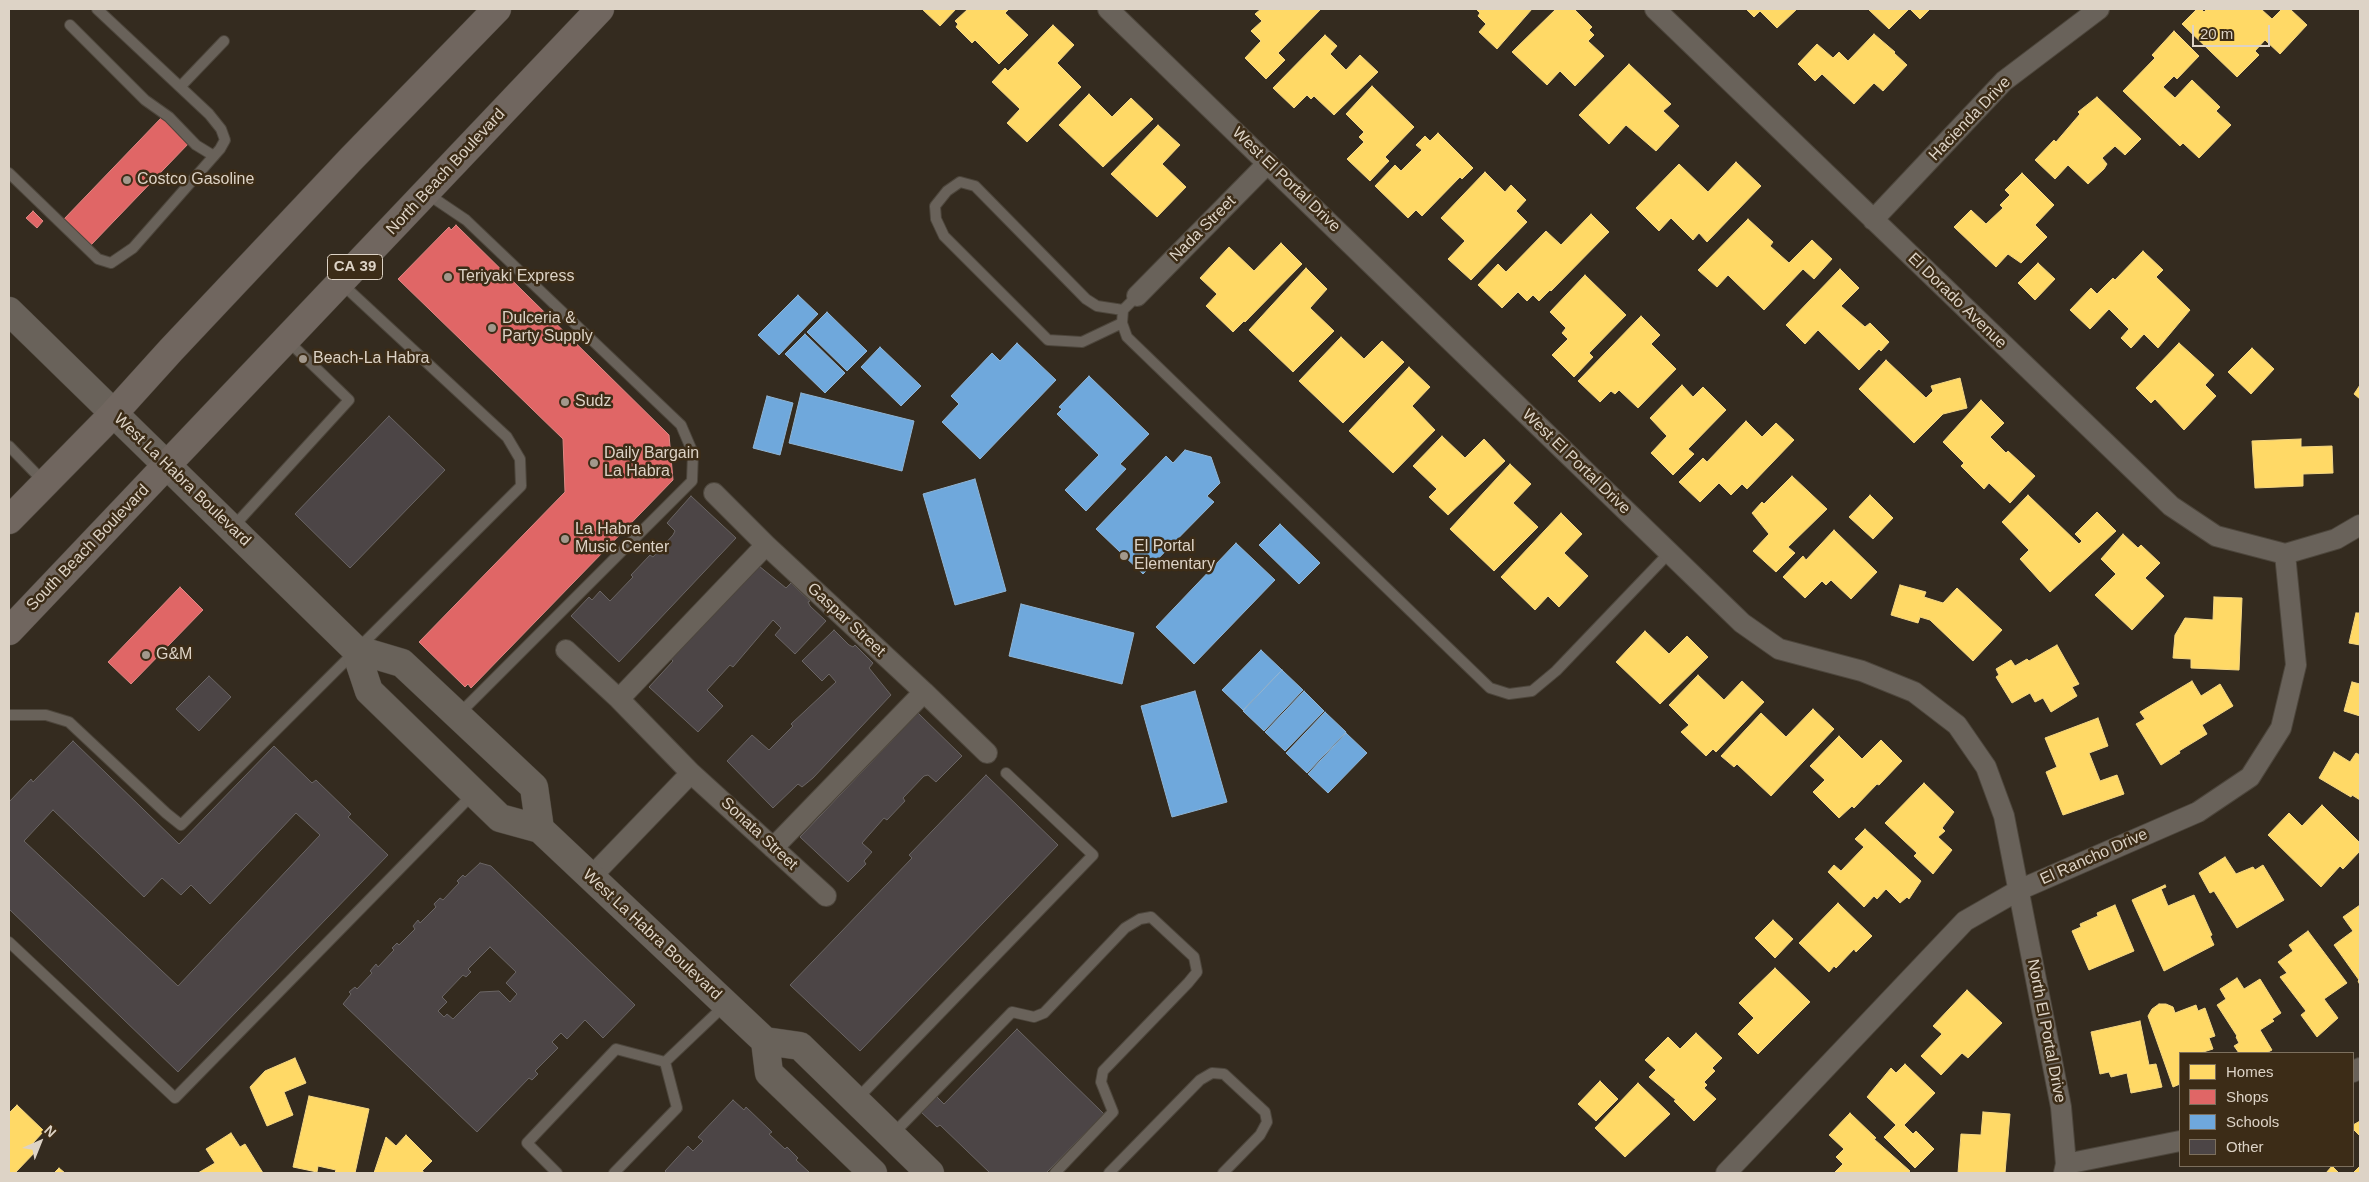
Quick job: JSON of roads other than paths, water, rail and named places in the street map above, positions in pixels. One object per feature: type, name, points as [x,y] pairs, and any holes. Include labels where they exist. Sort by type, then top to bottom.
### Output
[{"type":"main road","points":[[9,520],[114,413],[345,165],[497,9]]},
{"type":"main road","name":"North Beach Boulevard","points":[[167,464],[600,9]]},
{"type":"main road","name":"West La Habra Boulevard","points":[[9,311],[355,649],[369,691],[500,818],[540,829],[765,1041]]},
{"type":"main road","name":"South Beach Boulevard","points":[[9,631],[167,464]]},
{"type":"main road","name":"West La Habra Boulevard","points":[[355,649],[402,663],[534,787],[540,829]]},
{"type":"main road","points":[[873,1173],[769,1073],[765,1041],[800,1046],[930,1173]]},
{"type":"street","name":"West El Portal Drive","points":[[1108,9],[1742,622],[1779,649],[1862,671],[1914,692],[1957,725],[1986,766],[2004,816],[2018,890]]},
{"type":"street","name":"El Dorado Avenue","points":[[1655,9],[2171,506],[2216,536],[2285,554]]},
{"type":"street","name":"Hacienda Drive","points":[[1873,220],[2004,81],[2100,9]]},
{"type":"street","name":"Nada Street","points":[[1130,303],[1268,163]]},
{"type":"street","name":"Gaspar Street","points":[[714,493],[766,545],[987,753]]},
{"type":"street","points":[[2285,554],[2336,539],[2360,525]]},
{"type":"street","points":[[619,698],[766,545]]},
{"type":"street","name":"El Rancho Drive","points":[[1726,1173],[1965,921],[2018,890],[2198,812],[2250,777],[2281,728],[2296,665],[2285,554]]},
{"type":"street","name":"Sonata Street","points":[[566,650],[619,698],[691,773],[826,896]]},
{"type":"street","points":[[773,848],[924,692]]},
{"type":"street","points":[[591,877],[691,773]]},
{"type":"street","name":"North El Portal Drive","points":[[2018,890],[2061,1107],[2065,1169]]},
{"type":"street","points":[[2065,1169],[2179,1141]]},
{"type":"lane","points":[[9,173],[98,259],[111,263],[133,248],[214,156],[225,140],[221,129],[180,86],[97,9]]},
{"type":"lane","points":[[70,25],[146,100],[169,117],[196,145],[214,156]]},
{"type":"lane","points":[[180,86],[224,41]]},
{"type":"lane","points":[[1122,324],[1082,342],[1048,340],[944,236],[936,219],[935,206],[947,191],[960,182],[974,186],[1086,299],[1097,306],[1130,303],[1122,324],[1127,337],[1490,688],[1509,694],[1532,690],[1556,671],[1669,553]]},
{"type":"lane","points":[[426,192],[466,220],[681,425],[693,453],[692,482],[458,716]]},
{"type":"lane","points":[[9,715],[46,716],[69,722],[181,825],[355,649],[521,486],[520,459],[507,438],[341,282]]},
{"type":"lane","points":[[232,528],[349,400],[286,339]]},
{"type":"lane","points":[[9,446],[45,483]]},
{"type":"lane","points":[[856,1101],[1093,855],[1006,773]]},
{"type":"lane","points":[[9,942],[175,1098],[475,793]]},
{"type":"lane","points":[[892,1136],[1012,1012],[1034,1018],[1044,1013],[1126,928],[1140,919],[1151,917],[1194,957],[1197,972],[1103,1071],[1101,1082],[1113,1112],[1055,1173]]},
{"type":"lane","points":[[665,1062],[726,1004]]},
{"type":"lane","points":[[557,1173],[527,1144],[616,1049],[665,1062]]},
{"type":"lane","points":[[614,1173],[677,1108],[665,1062]]},
{"type":"lane","points":[[1109,1173],[1200,1080],[1212,1073],[1224,1074],[1265,1112],[1267,1122],[1260,1135],[1223,1173]]},
{"type":"place","name":"Costco Gasoline","points":[[127,180]]},
{"type":"place","name":"Teriyaki Express","points":[[448,277]]},
{"type":"place","name":"Dulceria & Party Supply","points":[[492,328]]},
{"type":"place","name":"Beach-La Habra","points":[[303,359]]},
{"type":"place","name":"Sudz","points":[[565,402]]},
{"type":"place","name":"Daily Bargain La Habra","points":[[594,463]]},
{"type":"place","name":"La Habra Music Center","points":[[565,539]]},
{"type":"place","name":"El Portal Elementary","points":[[1124,556]]},
{"type":"place","name":"G&M","points":[[146,655]]}]
